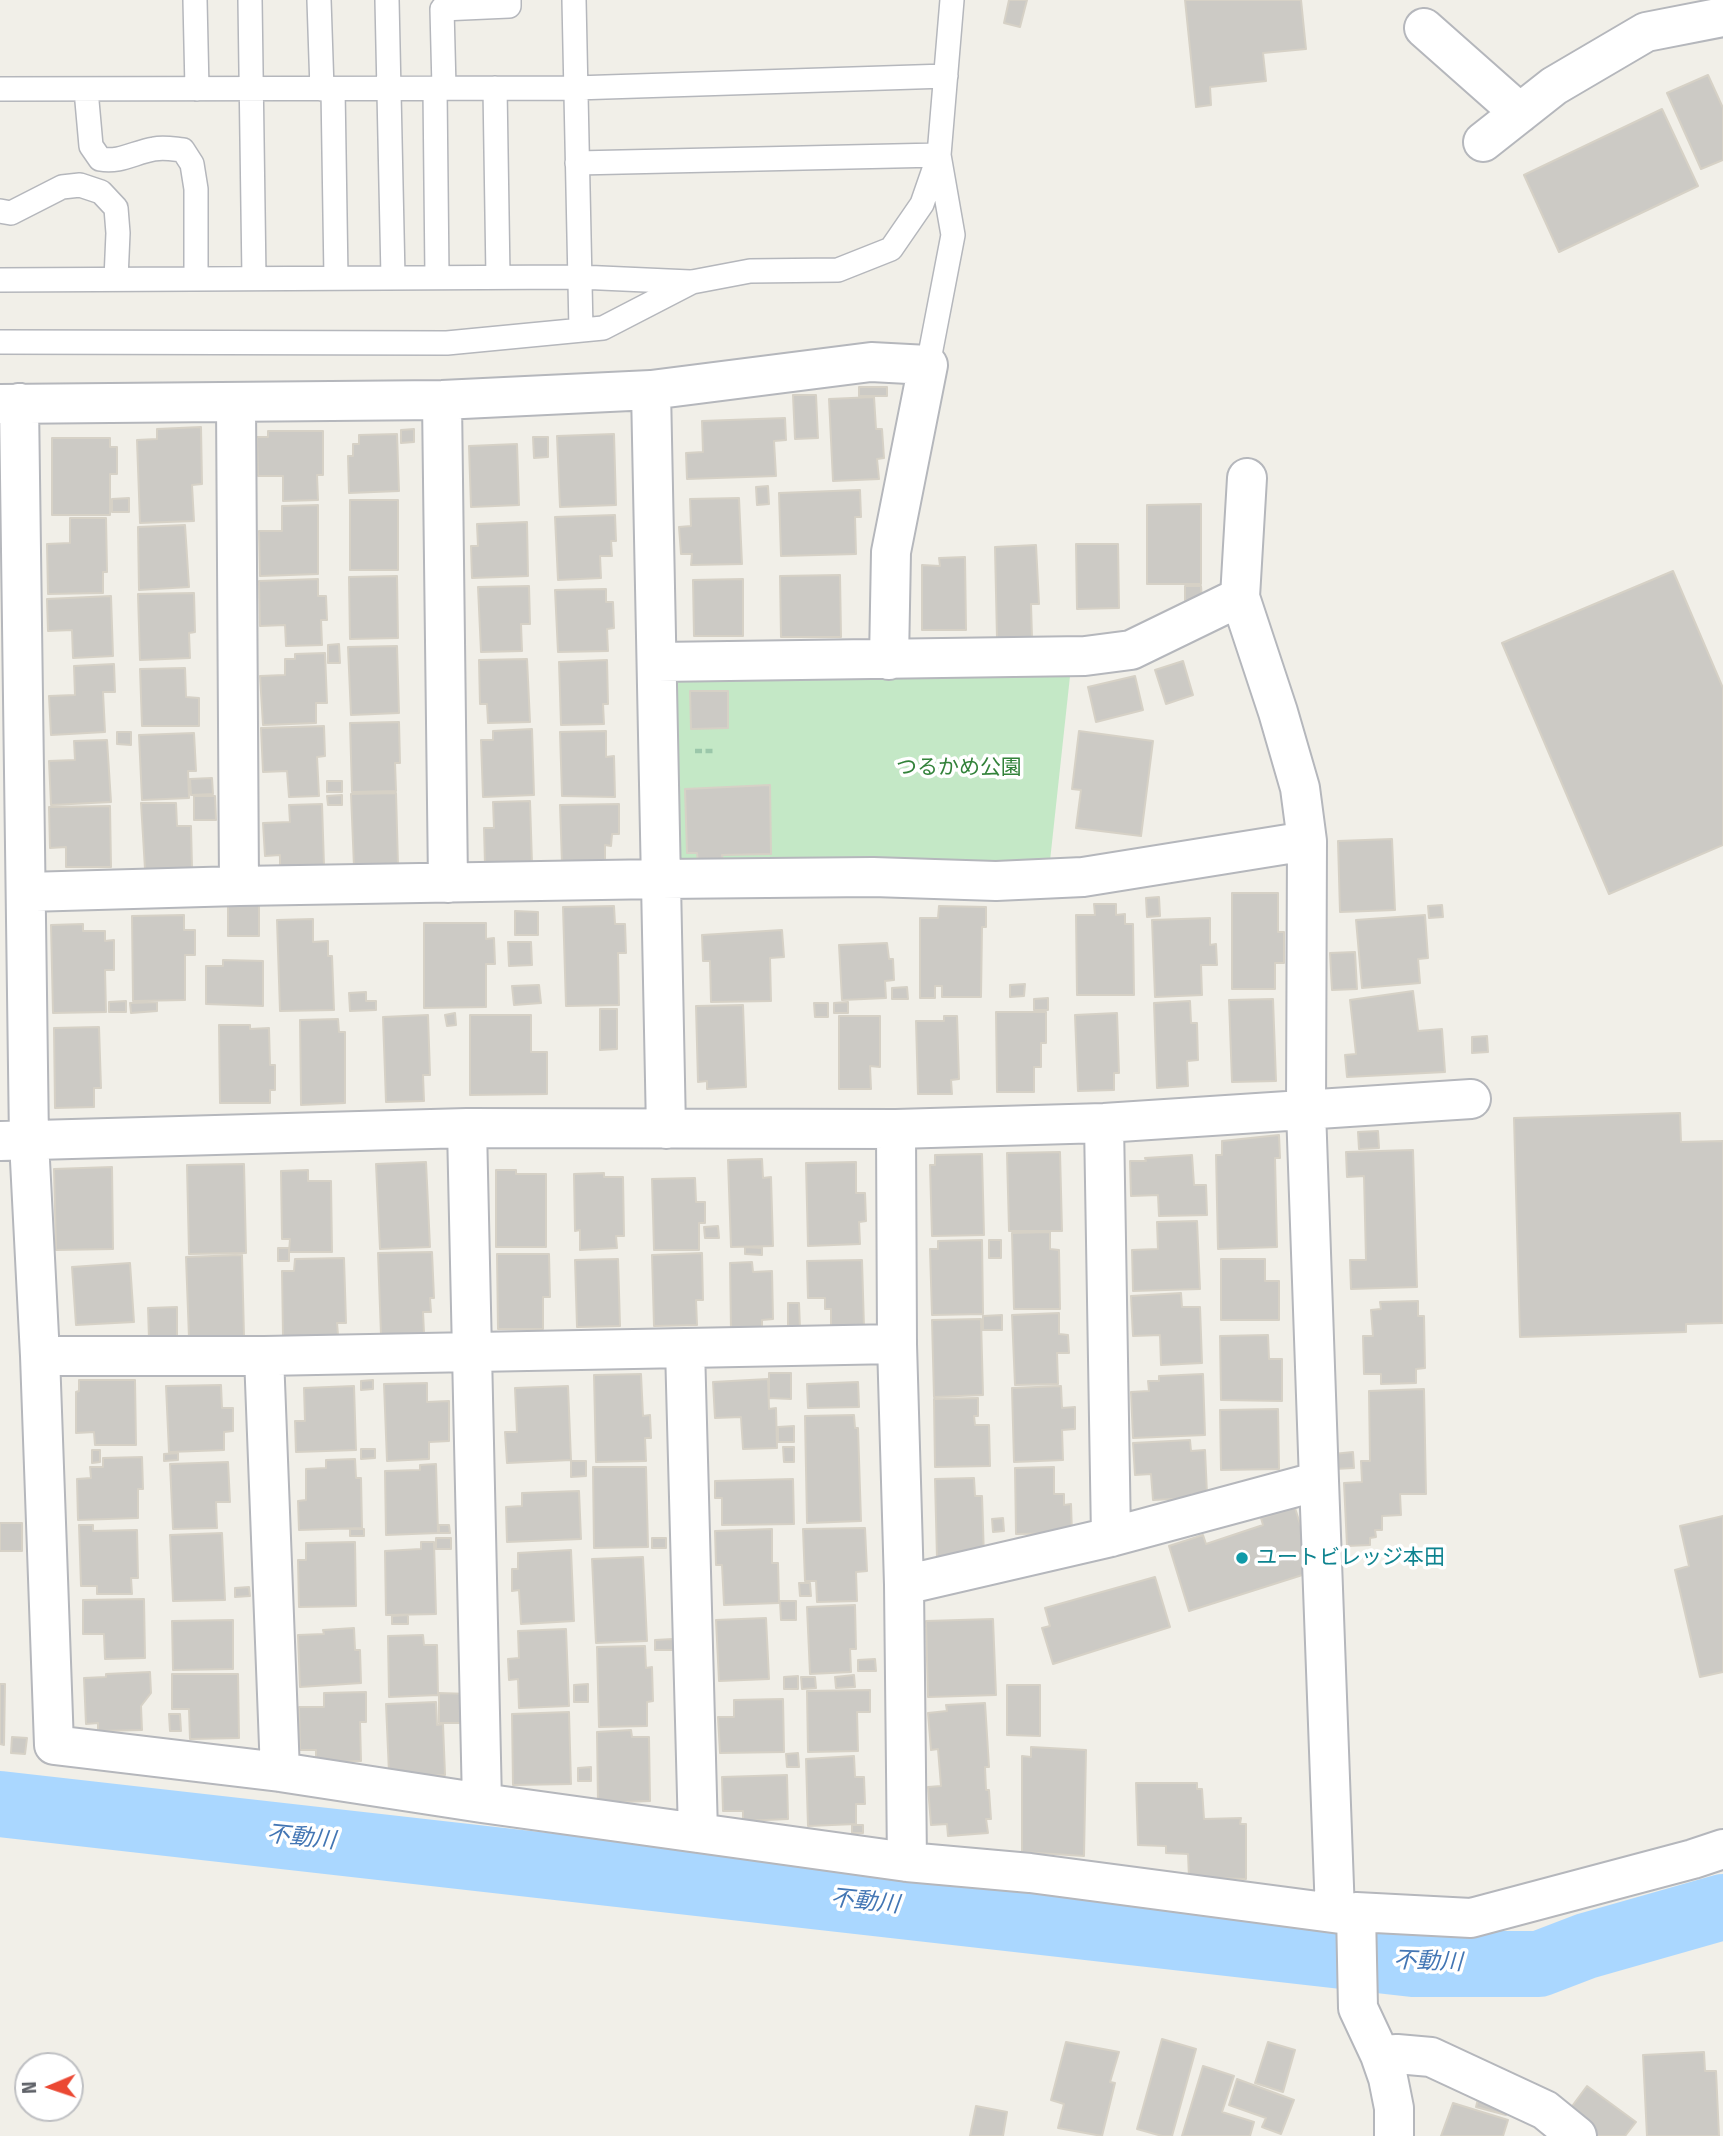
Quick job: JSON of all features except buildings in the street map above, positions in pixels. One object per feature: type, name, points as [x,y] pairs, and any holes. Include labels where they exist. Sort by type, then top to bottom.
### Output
[{"type":"street","points":[[1483,142],[1554,86],[1646,32],[1723,17]]},
{"type":"street","points":[[1424,28],[1520,113]]},
{"type":"street","points":[[889,660],[891,552],[928,365],[871,362],[651,390],[442,400],[10,403],[27,892],[14,1141],[40,1356],[54,1745],[279,1772],[907,1863],[1031,1873],[1349,1921],[1471,1918],[1723,1849]]},
{"type":"street","points":[[651,390],[666,1129]]},
{"type":"street","points":[[442,400],[448,883]]},
{"type":"street","points":[[236,403],[239,886]]},
{"type":"street","points":[[1247,478],[1240,597],[1300,788],[1307,841],[1306,1110],[1319,1480],[1349,1921],[1358,2008],[1380,2055],[1394,2108],[1394,2136]]},
{"type":"street","points":[[658,663],[1085,656],[1131,650],[1240,597]]},
{"type":"street","points":[[27,892],[661,879],[873,877],[996,881],[1083,877],[1307,841]]},
{"type":"street","points":[[14,1141],[467,1128],[896,1129],[1104,1124],[1471,1100]]},
{"type":"street","points":[[1104,1124],[1111,1538]]},
{"type":"street","points":[[467,1128],[482,1803]]},
{"type":"street","points":[[896,1129],[897,1344],[904,1585],[907,1863]]},
{"type":"street","points":[[40,1356],[264,1356],[897,1344]]},
{"type":"street","points":[[685,1348],[698,1833]]},
{"type":"street","points":[[264,1356],[279,1772]]},
{"type":"street","points":[[904,1585],[1111,1538],[1319,1480]]},
{"type":"street","points":[[1380,2055],[1430,2057],[1545,2110],[1577,2136]]},
{"type":"lane","points":[[195,0],[197,89]]},
{"type":"lane","points":[[250,0],[254,278]]},
{"type":"lane","points":[[319,0],[327,89],[336,278]]},
{"type":"lane","points":[[387,0],[393,277]]},
{"type":"lane","points":[[437,277],[442,9],[509,6],[509,0]]},
{"type":"lane","points":[[573,0],[581,330]]},
{"type":"lane","points":[[0,280],[579,277],[692,282],[750,271],[838,270],[891,249],[922,204],[939,155],[952,0]]},
{"type":"lane","points":[[0,89],[575,88],[946,76]]},
{"type":"lane","points":[[495,88],[498,277]]},
{"type":"lane","points":[[86,90],[91,146],[100,159],[125,159],[154,149],[170,148],[183,150],[192,164],[195,189],[196,278]]},
{"type":"lane","points":[[577,163],[939,155]]},
{"type":"lane","points":[[928,365],[953,235],[939,155]]},
{"type":"lane","points":[[0,211],[11,213],[62,187],[80,185],[101,192],[116,208],[116,279]]},
{"type":"lane","points":[[0,342],[447,343],[603,328],[692,282]]},
{"type":"green space","name":"つるかめ公園","points":[[1071,667],[1049,870],[672,869],[668,671]]},
{"type":"waterway","name":"不動川","points":[[0,1804],[1413,1964],[1539,1964],[1586,1946],[1723,1907]]},
{"type":"place","name":"ユートビレッジ本田","points":[[1242,1558]]}]
